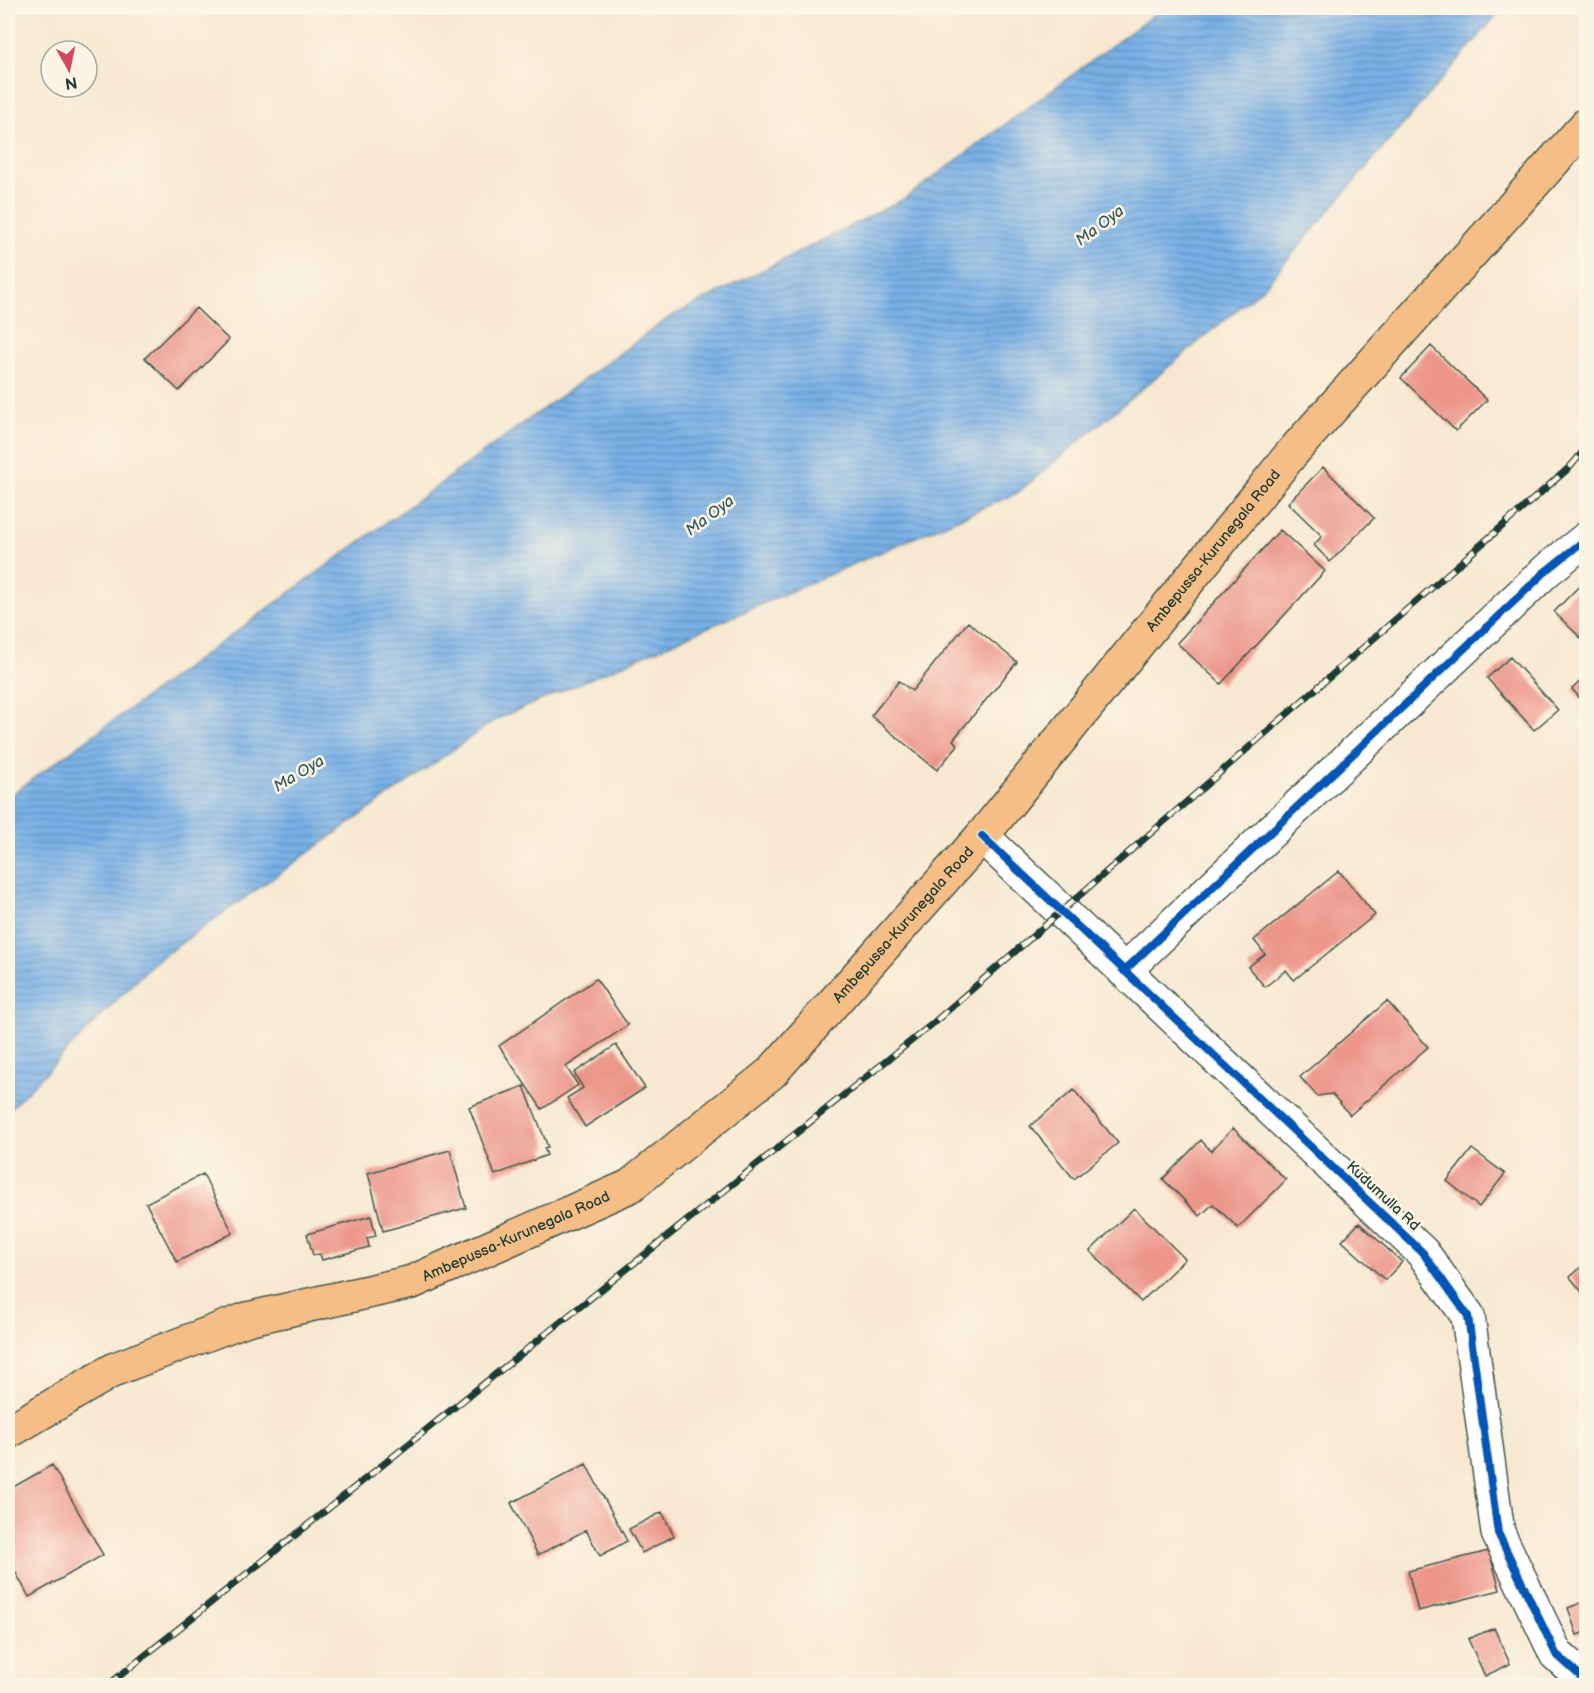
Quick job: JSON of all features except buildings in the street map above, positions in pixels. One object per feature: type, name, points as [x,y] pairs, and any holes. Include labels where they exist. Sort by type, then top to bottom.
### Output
[{"type":"highway","name":"Ambepussa-Kurunegala Road","points":[[8,1432],[115,1369],[247,1319],[412,1282],[630,1186],[771,1073],[982,836],[1292,453],[1587,125]]},
{"type":"street","points":[[1124,971],[1538,579],[1587,539]]},
{"type":"street","name":"Kudumulla Rd","points":[[982,836],[1424,1253],[1468,1316],[1498,1533],[1556,1654],[1587,1681]]},
{"type":"water","name":"Ma Oya","points":[[1163,8],[1503,8],[1263,288],[1017,493],[495,720],[152,964],[8,1111],[8,797],[670,317],[904,199]]},
{"type":"railway","points":[[107,1686],[931,1025],[1570,467],[1586,448]]},
{"type":"cycle path","points":[[1124,971],[1546,571],[1586,539]]},
{"type":"cycle path","points":[[982,836],[1423,1253],[1468,1316],[1498,1533],[1556,1654],[1586,1681]]}]
